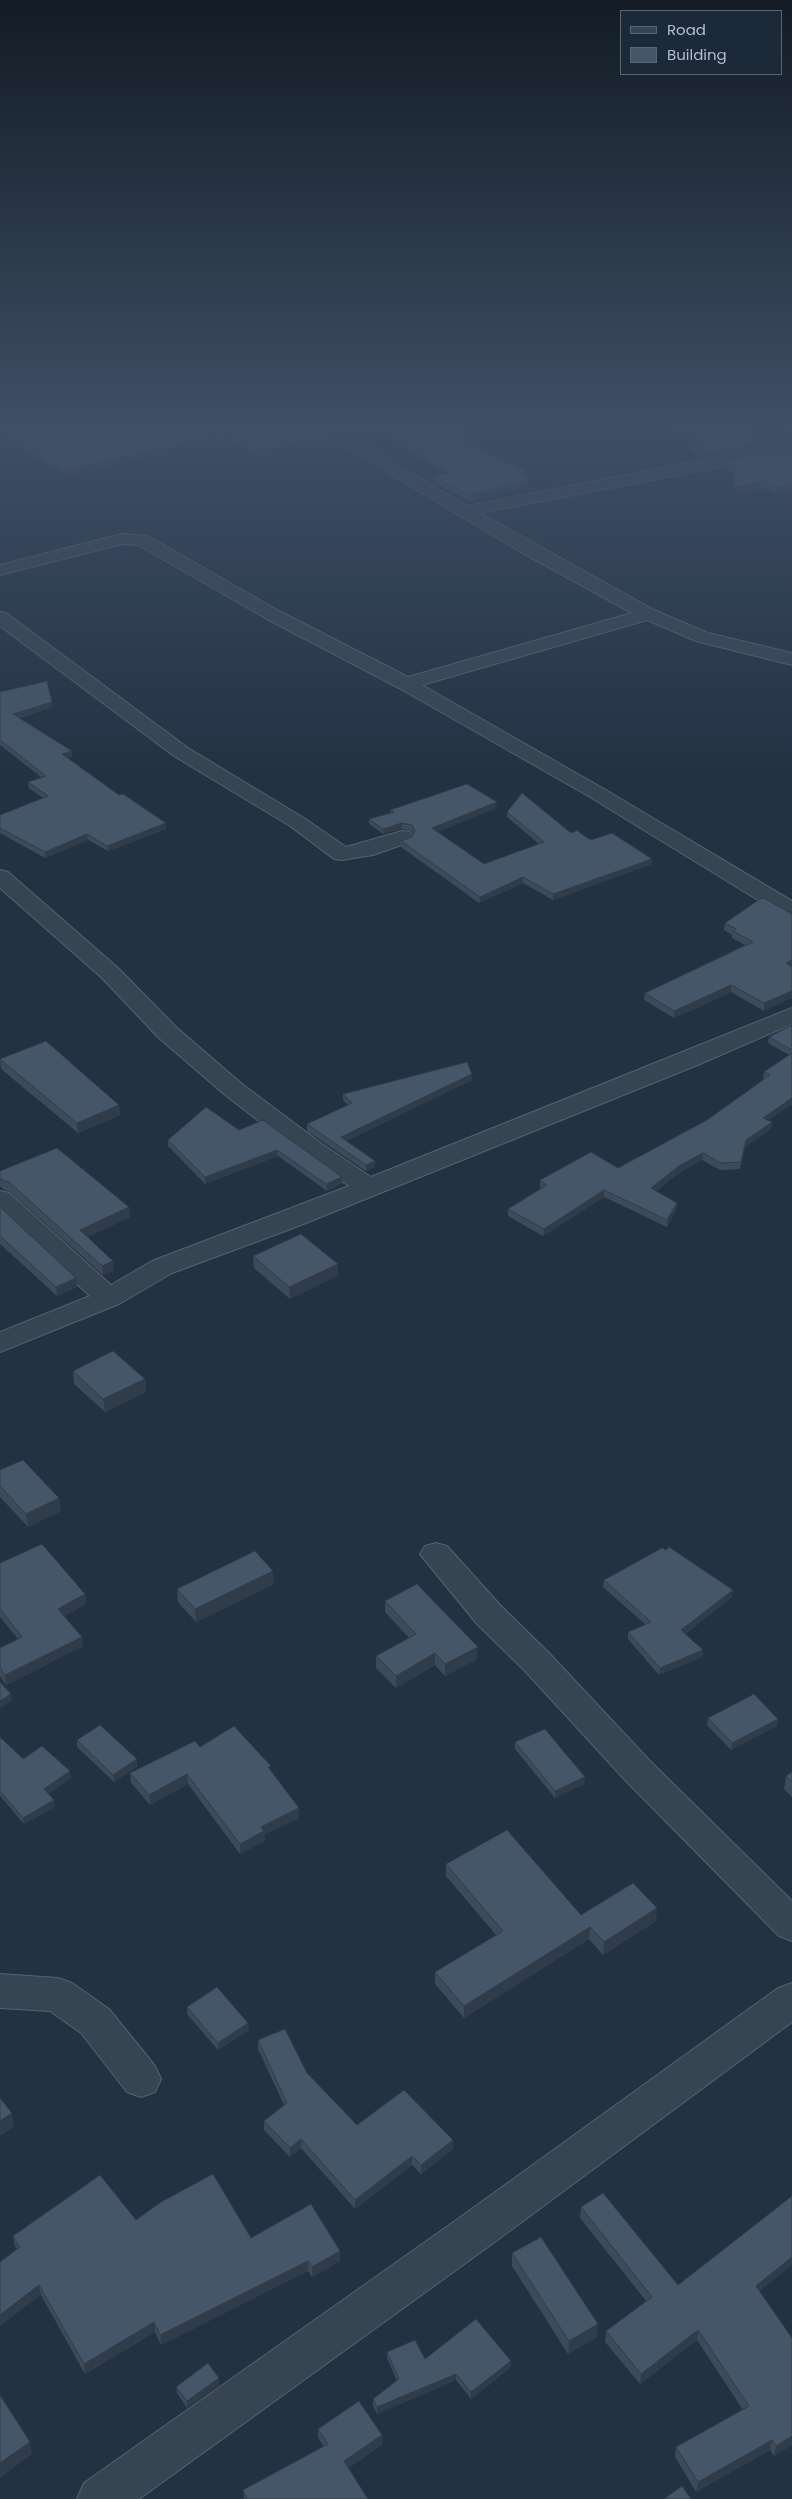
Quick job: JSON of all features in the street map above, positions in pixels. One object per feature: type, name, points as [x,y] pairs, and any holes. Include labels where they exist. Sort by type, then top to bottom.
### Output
[{"type":"street","points":[[0,570],[112,542]]},
{"type":"street","points":[[145,542],[273,615],[406,684],[597,794],[792,910]]},
{"type":"street","points":[[519,542],[648,614],[702,637],[791,658]]},
{"type":"street","points":[[406,684],[648,614]]},
{"type":"street","points":[[0,618],[180,752],[298,822],[342,854],[365,850],[402,837]]},
{"type":"street","points":[[0,877],[110,973],[168,1033],[233,1088],[314,1150],[368,1187]]},
{"type":"street","points":[[0,1343],[109,1298],[162,1267],[286,1221],[691,1059],[792,1015]]},
{"type":"street","points":[[0,1199],[109,1298]]},
{"type":"street","points":[[436,1554],[489,1615],[537,1662],[638,1771],[792,1925]]},
{"type":"street","points":[[0,1991],[58,1995],[95,2021],[141,2080]]},
{"type":"street","points":[[100,2499],[477,2230],[792,2000]]},
{"type":"building","points":[[47,681],[52,702],[13,714],[72,751],[62,754],[119,795],[123,794],[166,823],[107,846],[87,834],[45,852],[0,828],[0,815],[48,796],[28,782],[46,776],[0,740],[0,692]]},
{"type":"building","points":[[467,784],[497,802],[432,828],[484,864],[544,842],[507,812],[522,793],[571,833],[578,830],[591,840],[612,833],[652,859],[553,894],[523,877],[480,897],[401,841],[412,837],[415,830],[412,825],[402,823],[383,829],[369,819],[394,812],[390,810]]},
{"type":"building","points":[[764,898],[792,914],[792,960],[786,963],[792,967],[792,991],[764,1003],[731,985],[674,1011],[645,993],[753,942],[733,931],[736,929],[725,923]]},
{"type":"building","points":[[792,1025],[792,1050],[769,1037]]},
{"type":"building","points":[[46,1041],[119,1105],[77,1123],[0,1059]]},
{"type":"building","points":[[792,1053],[792,1098],[763,1118],[772,1122],[746,1140],[741,1162],[721,1163],[703,1153],[679,1166],[651,1188],[677,1203],[667,1220],[604,1190],[544,1229],[508,1209],[547,1185],[540,1180],[591,1152],[618,1168],[707,1120],[770,1075],[764,1072]]},
{"type":"building","points":[[467,1062],[472,1074],[341,1137],[375,1161],[366,1165],[307,1124],[352,1103],[343,1094]]},
{"type":"building","points":[[206,1107],[239,1130],[263,1120],[342,1177],[326,1184],[277,1150],[205,1177],[168,1140]]},
{"type":"building","points":[[57,1148],[129,1207],[80,1230],[113,1261],[102,1266],[9,1182],[0,1178],[0,1171]]},
{"type":"building","points":[[0,1207],[76,1278],[56,1287],[0,1236]]},
{"type":"building","points":[[301,1234],[338,1264],[289,1287],[253,1256]]},
{"type":"building","points":[[113,1351],[145,1379],[103,1399],[73,1371]]},
{"type":"building","points":[[23,1460],[59,1498],[26,1514],[0,1486],[0,1470]]},
{"type":"building","points":[[42,1544],[85,1594],[58,1609],[82,1637],[5,1675],[0,1668],[0,1648],[22,1637],[0,1609],[0,1563]]},
{"type":"building","points":[[669,1547],[733,1590],[681,1630],[703,1650],[660,1668],[628,1632],[651,1622],[604,1580],[662,1548],[666,1550]]},
{"type":"building","points":[[255,1551],[273,1571],[195,1609],[177,1589]]},
{"type":"building","points":[[417,1584],[478,1647],[445,1664],[435,1653],[396,1676],[376,1656],[416,1634],[385,1601]]},
{"type":"building","points":[[0,1682],[11,1694],[0,1701]]},
{"type":"building","points":[[754,1694],[778,1719],[732,1743],[708,1718]]},
{"type":"building","points":[[100,1725],[137,1759],[113,1775],[77,1740]]},
{"type":"building","points":[[234,1726],[271,1766],[268,1767],[299,1808],[261,1827],[264,1831],[240,1844],[187,1774],[149,1795],[130,1773],[195,1741],[200,1747]]},
{"type":"building","points":[[545,1729],[585,1777],[555,1791],[515,1742]]},
{"type":"building","points":[[0,1737],[23,1759],[42,1746],[70,1771],[44,1789],[54,1800],[23,1818],[0,1791]]},
{"type":"building","points":[[792,1772],[792,1782],[786,1776]]},
{"type":"building","points":[[507,1830],[581,1915],[633,1883],[657,1908],[604,1942],[590,1927],[464,2006],[435,1972],[503,1931],[446,1864]]},
{"type":"building","points":[[217,1987],[248,2023],[218,2043],[187,2007]]},
{"type":"building","points":[[285,2029],[307,2073],[357,2125],[404,2090],[453,2140],[421,2165],[412,2156],[355,2200],[301,2139],[290,2148],[264,2121],[287,2103],[258,2040]]},
{"type":"building","points":[[0,2098],[12,2113],[0,2121]]},
{"type":"building","points":[[213,2174],[251,2238],[311,2204],[340,2251],[312,2267],[308,2261],[160,2335],[154,2322],[84,2364],[39,2285],[0,2315],[0,2262],[20,2247],[13,2236],[100,2175],[136,2220],[161,2202]]},
{"type":"building","points":[[603,2193],[678,2285],[792,2196],[792,2257],[756,2286],[792,2338],[792,2436],[776,2446],[772,2440],[698,2482],[676,2447],[749,2406],[698,2330],[641,2374],[606,2331],[652,2297],[581,2207]]},
{"type":"building","points":[[541,2237],[598,2324],[569,2341],[512,2253]]},
{"type":"building","points":[[476,2319],[511,2361],[471,2392],[456,2374],[377,2407],[373,2399],[399,2379],[387,2352],[415,2340],[425,2359]]},
{"type":"building","points":[[208,2363],[219,2378],[187,2401],[176,2387]]},
{"type":"building","points":[[0,2395],[30,2442],[0,2463]]},
{"type":"building","points":[[359,2401],[382,2435],[344,2461],[368,2499],[247,2499],[243,2490],[328,2444],[318,2429]]},
{"type":"building","points":[[682,2486],[691,2499],[664,2499]]}]
